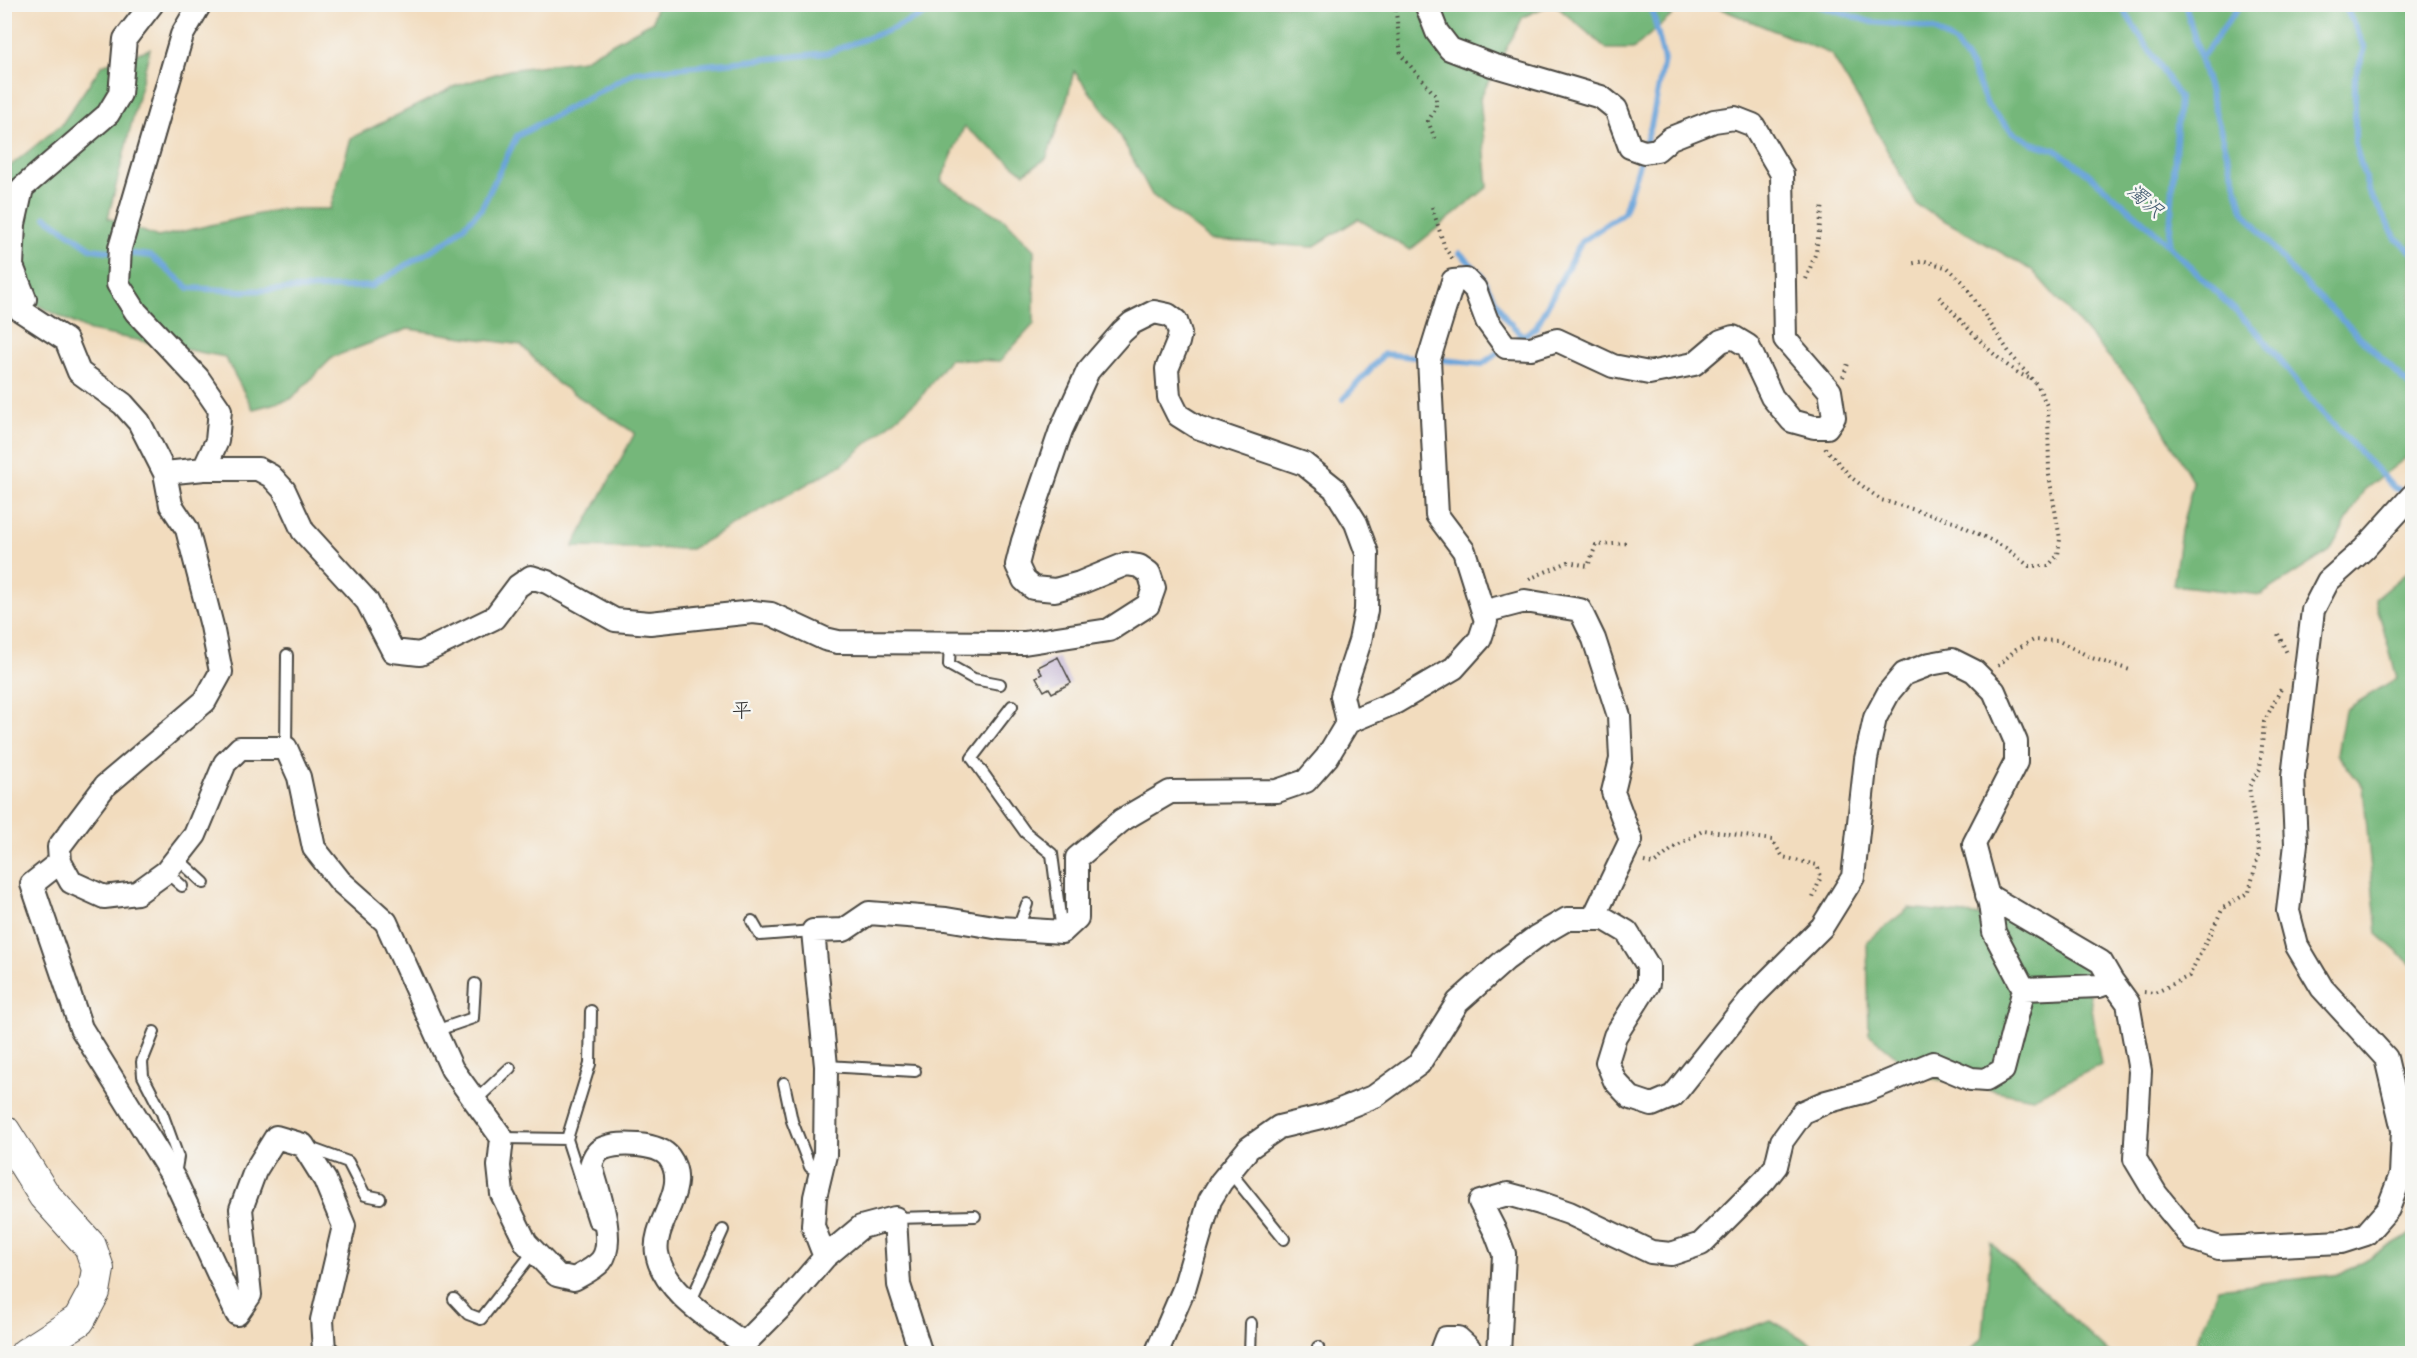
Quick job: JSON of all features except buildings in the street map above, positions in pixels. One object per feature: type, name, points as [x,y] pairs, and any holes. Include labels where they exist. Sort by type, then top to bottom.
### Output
[{"type":"main road","points":[[4,1131],[44,1195],[90,1246],[98,1269],[94,1292],[80,1320],[26,1353]]},
{"type":"street","points":[[20,310],[25,299],[12,266],[14,224],[22,188],[108,114],[120,94],[125,39],[152,4]]},
{"type":"street","points":[[200,4],[182,35],[145,160],[120,248],[118,284],[136,312],[198,378],[220,410],[217,441],[204,469]]},
{"type":"street","points":[[1426,4],[1437,32],[1450,49],[1492,65],[1601,97],[1616,109],[1630,147],[1644,152],[1657,150],[1671,138],[1714,121],[1735,118],[1753,125],[1782,174],[1785,339],[1830,391],[1832,403],[1833,417],[1827,427],[1792,421],[1772,397],[1748,346],[1733,336],[1720,341],[1694,364],[1649,373],[1613,366],[1557,340],[1531,348],[1506,347],[1487,321],[1476,289],[1466,280],[1453,281],[1429,359],[1437,515],[1464,551],[1492,610]]},
{"type":"street","points":[[4,283],[20,310],[66,340],[80,372],[123,404],[139,422],[165,473],[171,505],[187,529],[212,626],[221,672],[205,700],[105,786],[59,847],[60,862],[71,882],[104,897],[137,893],[175,872],[195,835],[225,763],[240,748],[286,748],[299,777],[314,848],[340,881],[386,922],[452,1069],[501,1138],[499,1166],[501,1194],[526,1243],[557,1275],[574,1279],[602,1260],[607,1244],[607,1228],[591,1166],[594,1156],[604,1148],[631,1144],[659,1148],[672,1163],[676,1185],[657,1244],[657,1254],[664,1271],[682,1297],[740,1349],[788,1300],[825,1257],[861,1227],[895,1218],[899,1285],[921,1353]]},
{"type":"street","points":[[165,473],[204,469],[258,469],[271,476],[284,490],[303,531],[367,601],[393,651],[420,654],[494,618],[518,586],[531,577],[548,582],[615,620],[650,623],[753,612],[771,614],[825,639],[838,642],[1024,643],[1109,630],[1148,605],[1154,588],[1149,573],[1138,566],[1126,564],[1080,583],[1054,590],[1034,588],[1024,580],[1017,565],[1061,430],[1088,371],[1132,323],[1154,312],[1167,315],[1176,321],[1180,333],[1167,369],[1169,397],[1178,415],[1197,427],[1304,464],[1334,488],[1356,523],[1367,553],[1366,610],[1360,641],[1342,696],[1348,722]]},
{"type":"street","points":[[1987,895],[2101,962],[2128,1003],[2140,1071],[2135,1159],[2156,1194],[2193,1239],[2219,1248],[2341,1242],[2366,1234],[2388,1209],[2401,1175],[2403,1130],[2386,1058],[2322,988],[2297,946],[2288,911],[2296,844],[2293,777],[2313,610],[2328,581],[2364,549],[2412,496]]},
{"type":"street","points":[[825,1257],[813,1226],[815,1197],[825,1155],[826,1066],[813,931],[844,930],[869,913],[1062,932],[1077,918],[1077,858],[1122,820],[1170,792],[1277,790],[1306,781],[1327,757],[1348,722],[1396,702],[1454,668],[1480,639],[1492,610],[1525,601],[1580,610],[1594,639],[1619,716],[1621,759],[1613,792],[1631,840],[1593,919]]},
{"type":"street","points":[[1156,1353],[1184,1289],[1210,1200],[1249,1148],[1279,1127],[1325,1116],[1375,1096],[1419,1064],[1458,1002],[1505,960],[1536,937],[1567,919],[1605,919],[1627,933],[1648,966],[1648,984],[1615,1036],[1607,1062],[1615,1081],[1631,1098],[1652,1105],[1673,1096],[1752,997],[1822,927],[1853,877],[1866,759],[1875,718],[1889,692],[1904,674],[1930,664],[1952,660],[1974,671],[1994,691],[2016,742],[2016,762],[1974,844],[1994,933],[2024,988],[2003,1070],[1986,1080],[1971,1079],[1933,1063],[1863,1092],[1826,1102],[1803,1112],[1782,1141],[1776,1166],[1750,1195],[1729,1213],[1701,1244],[1671,1254],[1650,1252],[1569,1213],[1508,1194],[1480,1202],[1504,1254],[1499,1353]]},
{"type":"street","points":[[60,862],[32,884],[81,1028],[175,1180],[237,1314],[250,1295],[241,1209],[255,1171],[276,1137],[303,1145],[325,1180],[344,1226],[322,1320],[324,1350],[330,1353]]},
{"type":"street","points":[[2024,988],[2116,987]]},
{"type":"street","points":[[1440,1353],[1446,1338],[1458,1338],[1469,1348],[1468,1353]]},
{"type":"lane","points":[[950,642],[949,664],[974,679],[1000,684]]},
{"type":"lane","points":[[286,655],[286,748]]},
{"type":"lane","points":[[1012,706],[972,758],[1025,832],[1052,854],[1062,932]]},
{"type":"lane","points":[[175,872],[204,883]]},
{"type":"lane","points":[[1007,928],[1020,923],[1027,904]]},
{"type":"lane","points":[[752,921],[760,935],[813,931]]},
{"type":"lane","points":[[435,1031],[472,1018],[475,984]]},
{"type":"lane","points":[[591,1011],[590,1064],[567,1139],[594,1222],[607,1228]]},
{"type":"lane","points":[[154,1032],[142,1062],[143,1076],[162,1113],[178,1157],[175,1180]]},
{"type":"lane","points":[[826,1066],[915,1071]]},
{"type":"lane","points":[[475,1101],[510,1068]]},
{"type":"lane","points":[[784,1083],[792,1121],[810,1167],[821,1171]]},
{"type":"lane","points":[[501,1138],[567,1139]]},
{"type":"lane","points":[[303,1145],[348,1162],[365,1195],[380,1198]]},
{"type":"lane","points":[[1230,1172],[1284,1239]]},
{"type":"lane","points":[[895,1218],[975,1216]]},
{"type":"lane","points":[[690,1303],[723,1230]]},
{"type":"lane","points":[[454,1299],[468,1314],[481,1319],[534,1251]]},
{"type":"lane","points":[[1250,1353],[1251,1323]]},
{"type":"path","points":[[1395,4],[1401,55],[1436,96],[1436,108],[1428,121],[1435,139]]},
{"type":"path","points":[[1784,301],[1804,283],[1816,252],[1823,204]]},
{"type":"path","points":[[1432,207],[1445,248],[1466,280]]},
{"type":"path","points":[[1803,424],[1852,478],[1881,500],[1953,521],[2006,548],[2029,566],[2049,566],[2058,555],[2060,538],[2049,475],[2048,408],[2038,386],[2011,355],[1963,282],[1948,268],[1925,261],[1909,264]]},
{"type":"path","points":[[1939,297],[1993,352],[2020,375],[2032,379]]},
{"type":"path","points":[[1492,610],[1512,586],[1568,562],[1588,566],[1596,545],[1629,543]]},
{"type":"path","points":[[2278,634],[2288,655]]},
{"type":"path","points":[[1983,680],[2016,649],[2034,640],[2059,641],[2092,658],[2130,670]]},
{"type":"path","points":[[2116,987],[2155,993],[2188,976],[2223,908],[2249,892],[2259,852],[2249,787],[2260,769],[2264,722],[2283,684]]},
{"type":"path","points":[[1623,858],[1654,864],[1676,846],[1704,830],[1772,840],[1783,857],[1817,865],[1821,876],[1805,922],[1811,936]]},
{"type":"green space","points":[[656,5],[1550,5],[1523,17],[1480,98],[1488,187],[1410,250],[1358,219],[1313,247],[1211,240],[1152,195],[1114,124],[1074,71],[1066,104],[1046,159],[1024,173],[964,127],[941,181],[1004,219],[1034,250],[1034,324],[1000,361],[949,359],[921,397],[843,464],[691,549],[573,547],[635,433],[557,383],[521,345],[408,329],[333,357],[291,399],[253,409],[225,357],[90,331],[25,299],[9,167],[62,124],[102,65],[150,49],[108,218],[158,237],[281,209],[330,209],[351,138],[456,86],[509,70],[583,60],[653,21]]},
{"type":"green space","points":[[1555,5],[1684,5],[1633,49],[1607,49]]},
{"type":"green space","points":[[1711,5],[2412,5],[2412,453],[2364,490],[2330,551],[2261,595],[2173,585],[2181,531],[2193,482],[2146,399],[2032,270],[1917,205],[1865,110],[1831,54]]},
{"type":"green space","points":[[2412,568],[2412,965],[2377,934],[2363,787],[2337,754],[2345,710],[2397,678],[2375,599]]},
{"type":"green space","points":[[1909,908],[2047,923],[2085,965],[2101,1065],[2033,1098],[1920,1076],[1869,1034],[1867,941]]},
{"type":"green space","points":[[2412,1233],[2412,1353],[2192,1353],[2218,1288],[2341,1274]]},
{"type":"green space","points":[[1991,1243],[2109,1353],[1969,1353],[1983,1335]]},
{"type":"green space","points":[[1771,1320],[1827,1353],[1689,1353],[1693,1347]]},
{"type":"waterway","points":[[46,217],[92,249],[151,256],[189,288],[244,291],[372,286],[453,237],[481,209],[517,136],[635,72],[827,53],[889,30],[948,4]]},
{"type":"waterway","points":[[1644,147],[1651,126],[1664,60],[1651,4]]},
{"type":"waterway","name":"濁沢","points":[[1812,4],[1871,22],[1919,26],[1934,30],[1955,43],[1972,68],[1988,107],[2012,131],[2032,143],[2056,150],[2085,171],[2150,227],[2261,336],[2317,407],[2393,487],[2405,495]]},
{"type":"waterway","points":[[2120,4],[2179,97],[2169,245]]},
{"type":"waterway","points":[[2185,4],[2243,210],[2290,269],[2412,388]]},
{"type":"waterway","points":[[2201,58],[2241,4]]},
{"type":"waterway","points":[[2344,4],[2365,48],[2355,78],[2355,144],[2369,192],[2396,238],[2412,252]]},
{"type":"waterway","points":[[1517,340],[1536,327],[1581,242],[1624,212],[1641,157]]},
{"type":"waterway","points":[[1460,253],[1480,273],[1506,319],[1523,336]]},
{"type":"waterway","points":[[1434,359],[1482,364],[1503,349]]},
{"type":"waterway","points":[[1343,399],[1384,354],[1424,358]]},
{"type":"district","name":"平","points":[[742,711]]}]
